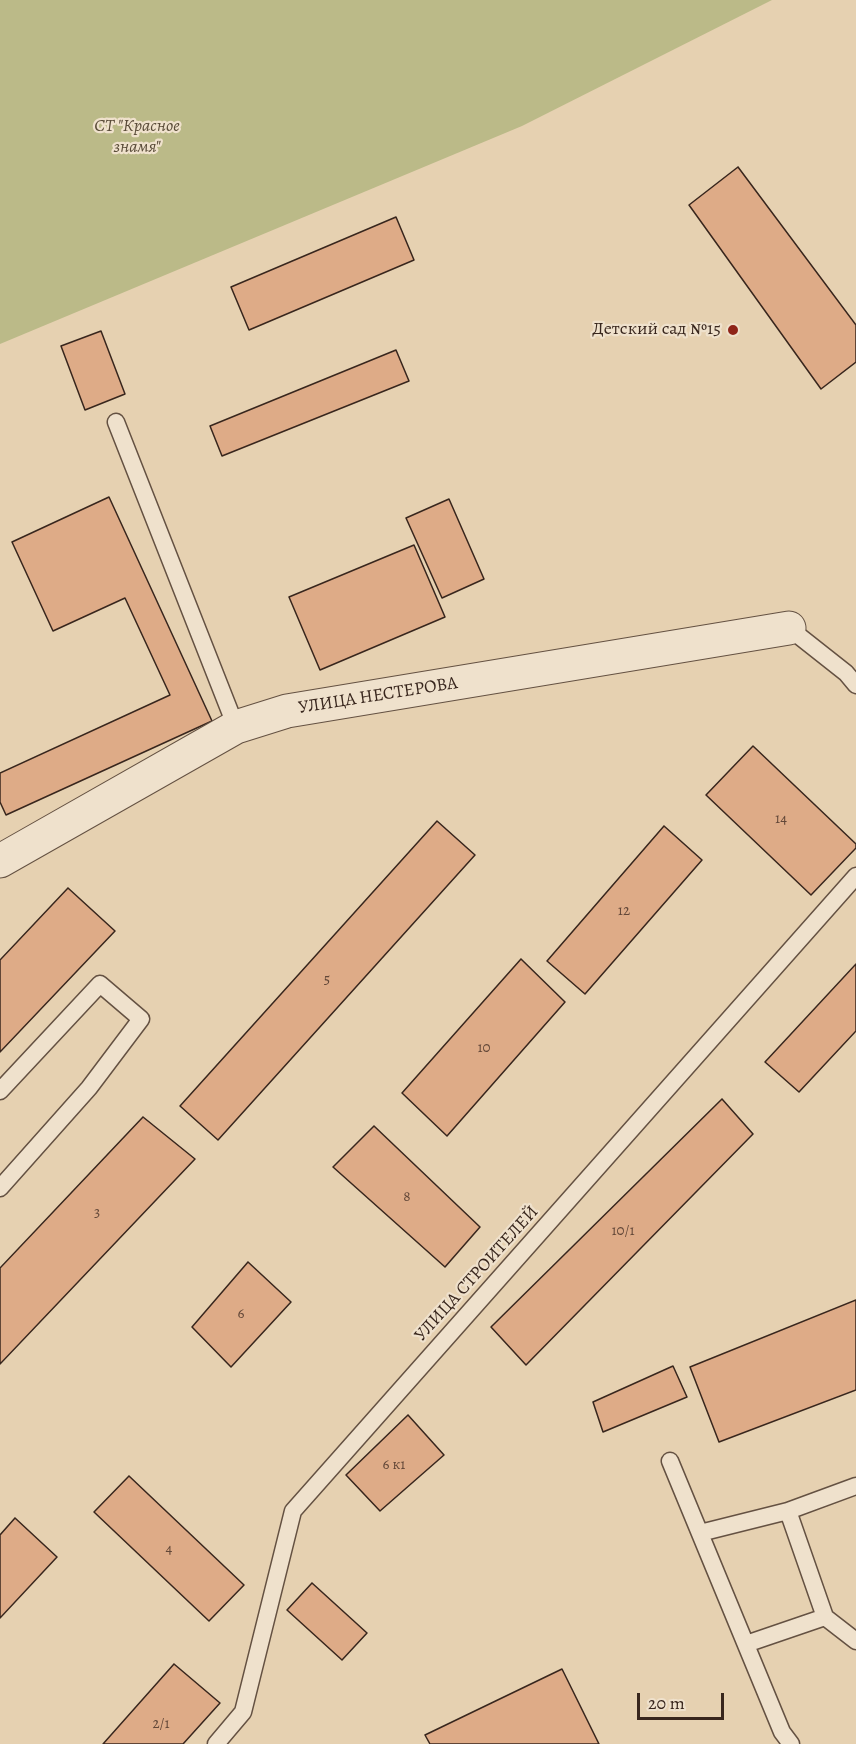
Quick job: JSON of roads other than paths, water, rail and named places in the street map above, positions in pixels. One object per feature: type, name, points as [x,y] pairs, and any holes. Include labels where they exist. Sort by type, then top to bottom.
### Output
[{"type":"street","name":"УЛИЦА НЕСТЕРОВА","points":[[0,861],[236,727],[287,711],[789,628]]},
{"type":"lane","points":[[116,422],[236,727]]},
{"type":"lane","points":[[789,628],[846,673],[856,685]]},
{"type":"lane","name":"УЛИЦА СТРОИТЕЛЕЙ","points":[[216,1744],[243,1712],[293,1511],[856,876]]},
{"type":"lane","points":[[0,1091],[100,984],[141,1018],[89,1088],[0,1188]]},
{"type":"lane","points":[[670,1461],[782,1732],[791,1744]]},
{"type":"lane","points":[[700,1533],[788,1511],[856,1486]]},
{"type":"lane","points":[[788,1511],[825,1617],[856,1641]]},
{"type":"lane","points":[[746,1644],[825,1617]]},
{"type":"place","name":"Детский сад №15","points":[[733,330]]},
{"type":"park label","name":"СТ \"Красное знамя\"","points":[[137,137]]}]
